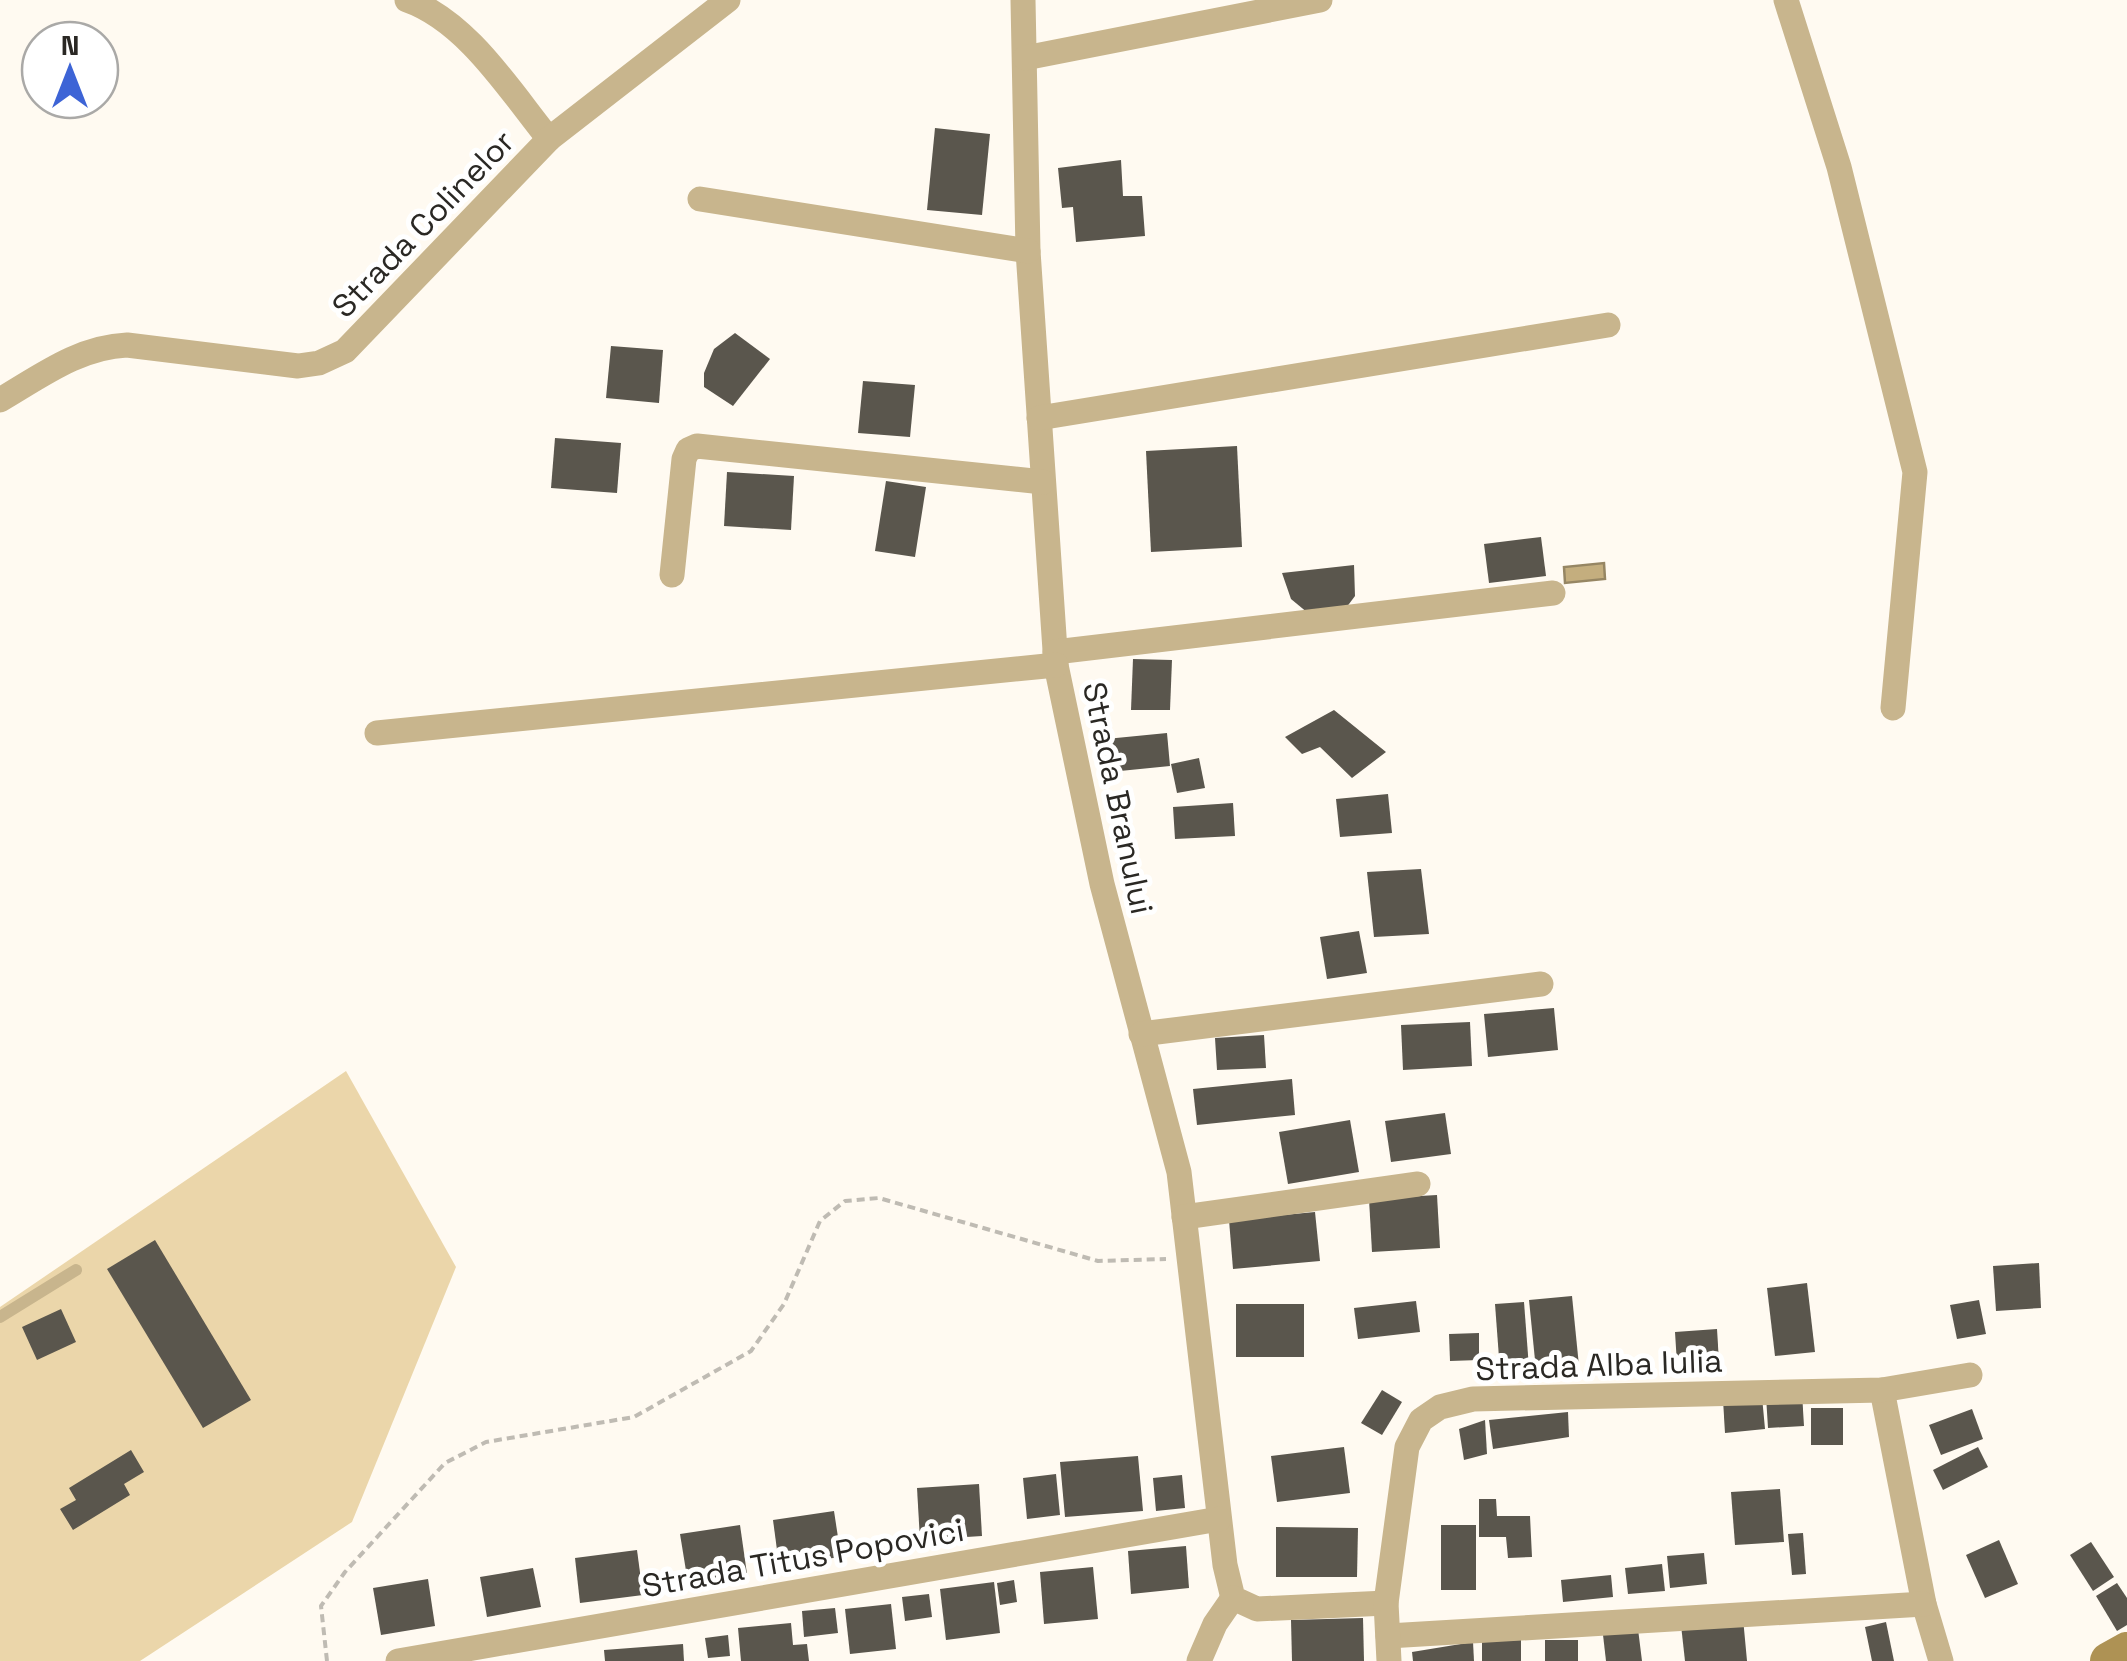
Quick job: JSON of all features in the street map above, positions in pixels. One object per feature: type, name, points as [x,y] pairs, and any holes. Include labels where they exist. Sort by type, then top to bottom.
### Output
[{"type":"main road","points":[[2109,1661],[2127,1652]]},
{"type":"street","name":"Strada Colinelor","points":[[408,0],[433,10],[455,26],[549,139]]},
{"type":"street","name":"Strada Colinelor","points":[[0,400],[83,352],[106,346],[127,345],[298,366],[319,363],[345,351],[549,139],[728,0]]},
{"type":"street","name":"Strada Branului","points":[[1023,0],[1028,250],[1055,658],[1094,852],[1179,1172],[1218,1519],[1233,1598]]},
{"type":"street","points":[[1025,58],[1320,0]]},
{"type":"street","points":[[1786,0],[1840,167],[1915,472],[1893,708]]},
{"type":"street","points":[[700,199],[1028,250]]},
{"type":"street","points":[[1039,418],[1608,325]]},
{"type":"street","points":[[672,575],[684,459],[688,450],[697,446],[1043,482]]},
{"type":"street","points":[[377,733],[1055,658],[1554,593]]},
{"type":"street","points":[[1141,1034],[1541,984]]},
{"type":"street","points":[[1184,1218],[1418,1184]]},
{"type":"street","name":"Strada Alba Iulia","points":[[1386,1603],[1406,1448],[1420,1420],[1440,1407],[1474,1399],[1882,1390],[1970,1375]]},
{"type":"street","points":[[1882,1390],[1924,1604],[1942,1661]]},
{"type":"street","name":"Strada Titus Popovici","points":[[398,1661],[1218,1519]]},
{"type":"street","points":[[1199,1661],[1215,1624],[1233,1598],[1257,1608],[1386,1603],[1389,1648],[1924,1604]]},
{"type":"lane","points":[[0,1317],[76,1270]]},
{"type":"path","points":[[327,1661],[321,1606],[345,1572],[445,1463],[486,1442],[634,1417],[750,1351],[784,1304],[820,1222],[845,1201],[879,1198],[1098,1261],[1191,1258]]},
{"type":"shaded area","points":[[1604,563],[1605,579],[1565,583],[1564,567]]},
{"type":"shaded area","points":[[346,1071],[456,1267],[352,1522],[140,1661],[0,1661],[0,1307]]},
{"type":"building","points":[[935,128],[990,134],[982,215],[927,210]]},
{"type":"building","points":[[1121,160],[1123,196],[1142,196],[1145,236],[1076,242],[1073,207],[1062,208],[1058,168]]},
{"type":"building","points":[[735,333],[770,359],[733,406],[704,387],[704,373],[714,349]]},
{"type":"building","points":[[611,346],[663,350],[659,403],[606,398]]},
{"type":"building","points":[[863,381],[915,385],[910,437],[858,433]]},
{"type":"building","points":[[555,438],[621,443],[617,493],[551,488]]},
{"type":"building","points":[[1237,446],[1242,547],[1151,552],[1146,451]]},
{"type":"building","points":[[727,472],[794,476],[791,530],[724,526]]},
{"type":"building","points":[[886,481],[926,487],[915,557],[875,551]]},
{"type":"building","points":[[1541,537],[1546,576],[1489,583],[1484,544]]},
{"type":"building","points":[[1354,565],[1355,596],[1340,616],[1314,618],[1291,599],[1282,573]]},
{"type":"building","points":[[1133,659],[1172,660],[1170,710],[1131,710]]},
{"type":"building","points":[[1334,710],[1386,752],[1352,778],[1320,747],[1302,754],[1285,737]]},
{"type":"building","points":[[1167,733],[1170,766],[1110,772],[1106,739]]},
{"type":"building","points":[[1199,758],[1205,788],[1177,793],[1171,764]]},
{"type":"building","points":[[1388,794],[1392,833],[1340,837],[1336,799]]},
{"type":"building","points":[[1233,803],[1235,836],[1175,839],[1173,807]]},
{"type":"building","points":[[1421,869],[1429,934],[1374,937],[1367,872]]},
{"type":"building","points":[[1359,931],[1367,973],[1327,979],[1320,937]]},
{"type":"building","points":[[1554,1008],[1558,1050],[1488,1057],[1484,1014]]},
{"type":"building","points":[[1470,1022],[1472,1066],[1403,1070],[1401,1025]]},
{"type":"building","points":[[1264,1035],[1266,1068],[1217,1070],[1215,1038]]},
{"type":"building","points":[[1292,1079],[1295,1115],[1197,1125],[1193,1089]]},
{"type":"building","points":[[1445,1113],[1451,1154],[1391,1162],[1385,1121]]},
{"type":"building","points":[[1350,1120],[1359,1172],[1288,1184],[1279,1132]]},
{"type":"building","points":[[1437,1195],[1440,1248],[1372,1252],[1369,1199]]},
{"type":"building","points":[[1315,1212],[1320,1261],[1233,1269],[1229,1220]]},
{"type":"building","points":[[155,1240],[251,1400],[203,1428],[107,1269]]},
{"type":"building","points":[[2039,1263],[2041,1308],[1996,1311],[1993,1266]]},
{"type":"building","points":[[1807,1283],[1815,1352],[1775,1356],[1767,1288]]},
{"type":"building","points":[[1572,1296],[1579,1366],[1536,1370],[1529,1300]]},
{"type":"building","points":[[1979,1300],[1986,1334],[1957,1339],[1950,1305]]},
{"type":"building","points":[[1416,1301],[1420,1332],[1358,1339],[1354,1308]]},
{"type":"building","points":[[1524,1302],[1529,1368],[1500,1371],[1495,1304]]},
{"type":"building","points":[[1236,1304],[1304,1304],[1304,1357],[1236,1357]]},
{"type":"building","points":[[61,1309],[76,1342],[37,1360],[22,1327]]},
{"type":"building","points":[[1717,1329],[1719,1362],[1677,1364],[1675,1332]]},
{"type":"building","points":[[1479,1333],[1479,1360],[1450,1361],[1449,1334]]},
{"type":"building","points":[[1382,1390],[1402,1402],[1382,1435],[1361,1423]]},
{"type":"building","points":[[1802,1393],[1804,1426],[1768,1428],[1766,1396]]},
{"type":"building","points":[[1762,1397],[1765,1429],[1725,1433],[1723,1400]]},
{"type":"building","points":[[1811,1408],[1843,1408],[1843,1445],[1811,1445]]},
{"type":"building","points":[[1972,1409],[1983,1439],[1941,1455],[1929,1425]]},
{"type":"building","points":[[1568,1412],[1569,1437],[1493,1449],[1489,1420]]},
{"type":"building","points":[[1485,1420],[1487,1454],[1464,1460],[1459,1429]]},
{"type":"building","points":[[1344,1447],[1350,1493],[1277,1502],[1271,1456]]},
{"type":"building","points":[[1978,1447],[1988,1467],[1943,1490],[1933,1470]]},
{"type":"building","points":[[131,1450],[144,1472],[124,1484],[130,1495],[73,1530],[60,1509],[76,1500],[69,1488]]},
{"type":"building","points":[[1138,1456],[1143,1511],[1065,1517],[1060,1462]]},
{"type":"building","points":[[1056,1474],[1060,1515],[1027,1519],[1023,1478]]},
{"type":"building","points":[[1182,1475],[1185,1508],[1156,1511],[1153,1478]]},
{"type":"building","points":[[979,1484],[982,1536],[920,1540],[917,1488]]},
{"type":"building","points":[[1780,1489],[1784,1542],[1735,1545],[1731,1492]]},
{"type":"building","points":[[1479,1499],[1496,1499],[1497,1516],[1530,1516],[1532,1557],[1508,1558],[1506,1537],[1479,1537]]},
{"type":"building","points":[[834,1511],[841,1557],[779,1565],[773,1520]]},
{"type":"building","points":[[740,1525],[747,1574],[688,1583],[680,1534]]},
{"type":"building","points":[[1441,1525],[1476,1525],[1476,1590],[1441,1590]]},
{"type":"building","points":[[1276,1527],[1358,1528],[1357,1577],[1276,1577]]},
{"type":"building","points":[[1803,1533],[1806,1574],[1792,1575],[1788,1534]]},
{"type":"building","points":[[1999,1540],[2018,1584],[1985,1598],[1966,1555]]},
{"type":"building","points":[[2091,1542],[2114,1577],[2093,1591],[2070,1555]]},
{"type":"building","points":[[1186,1546],[1189,1588],[1131,1594],[1128,1551]]},
{"type":"building","points":[[637,1550],[643,1595],[580,1603],[575,1558]]},
{"type":"building","points":[[1704,1553],[1707,1584],[1670,1588],[1667,1556]]},
{"type":"building","points":[[1662,1564],[1665,1591],[1628,1594],[1625,1568]]},
{"type":"building","points":[[1093,1567],[1098,1619],[1044,1624],[1040,1572]]},
{"type":"building","points":[[533,1568],[541,1607],[487,1617],[480,1577]]},
{"type":"building","points":[[1611,1575],[1613,1597],[1563,1602],[1561,1580]]},
{"type":"building","points":[[428,1579],[435,1626],[381,1635],[373,1588]]},
{"type":"building","points":[[1014,1580],[1017,1602],[1000,1605],[997,1583]]},
{"type":"building","points":[[994,1582],[1000,1633],[946,1640],[940,1589]]},
{"type":"building","points":[[2117,1583],[2127,1598],[2127,1625],[2117,1631],[2096,1596]]},
{"type":"building","points":[[929,1594],[932,1617],[905,1621],[902,1597]]},
{"type":"building","points":[[891,1604],[896,1649],[850,1654],[845,1609]]},
{"type":"building","points":[[835,1608],[838,1633],[804,1637],[802,1611]]},
{"type":"building","points":[[1363,1618],[1364,1661],[1292,1661],[1291,1620]]},
{"type":"building","points":[[1743,1618],[1747,1661],[1685,1661],[1681,1625]]},
{"type":"building","points":[[1637,1621],[1642,1661],[1606,1661],[1602,1626]]},
{"type":"building","points":[[1886,1622],[1894,1661],[1872,1661],[1865,1627]]},
{"type":"building","points":[[791,1623],[793,1645],[807,1644],[809,1661],[741,1661],[738,1628]]},
{"type":"building","points":[[728,1635],[730,1656],[708,1658],[705,1638]]},
{"type":"building","points":[[1521,1640],[1521,1661],[1482,1661],[1482,1641]]},
{"type":"building","points":[[1545,1640],[1578,1640],[1578,1661],[1545,1661]]},
{"type":"building","points":[[1473,1642],[1474,1661],[1413,1661],[1412,1652]]},
{"type":"building","points":[[683,1644],[684,1661],[605,1661],[604,1650]]}]
